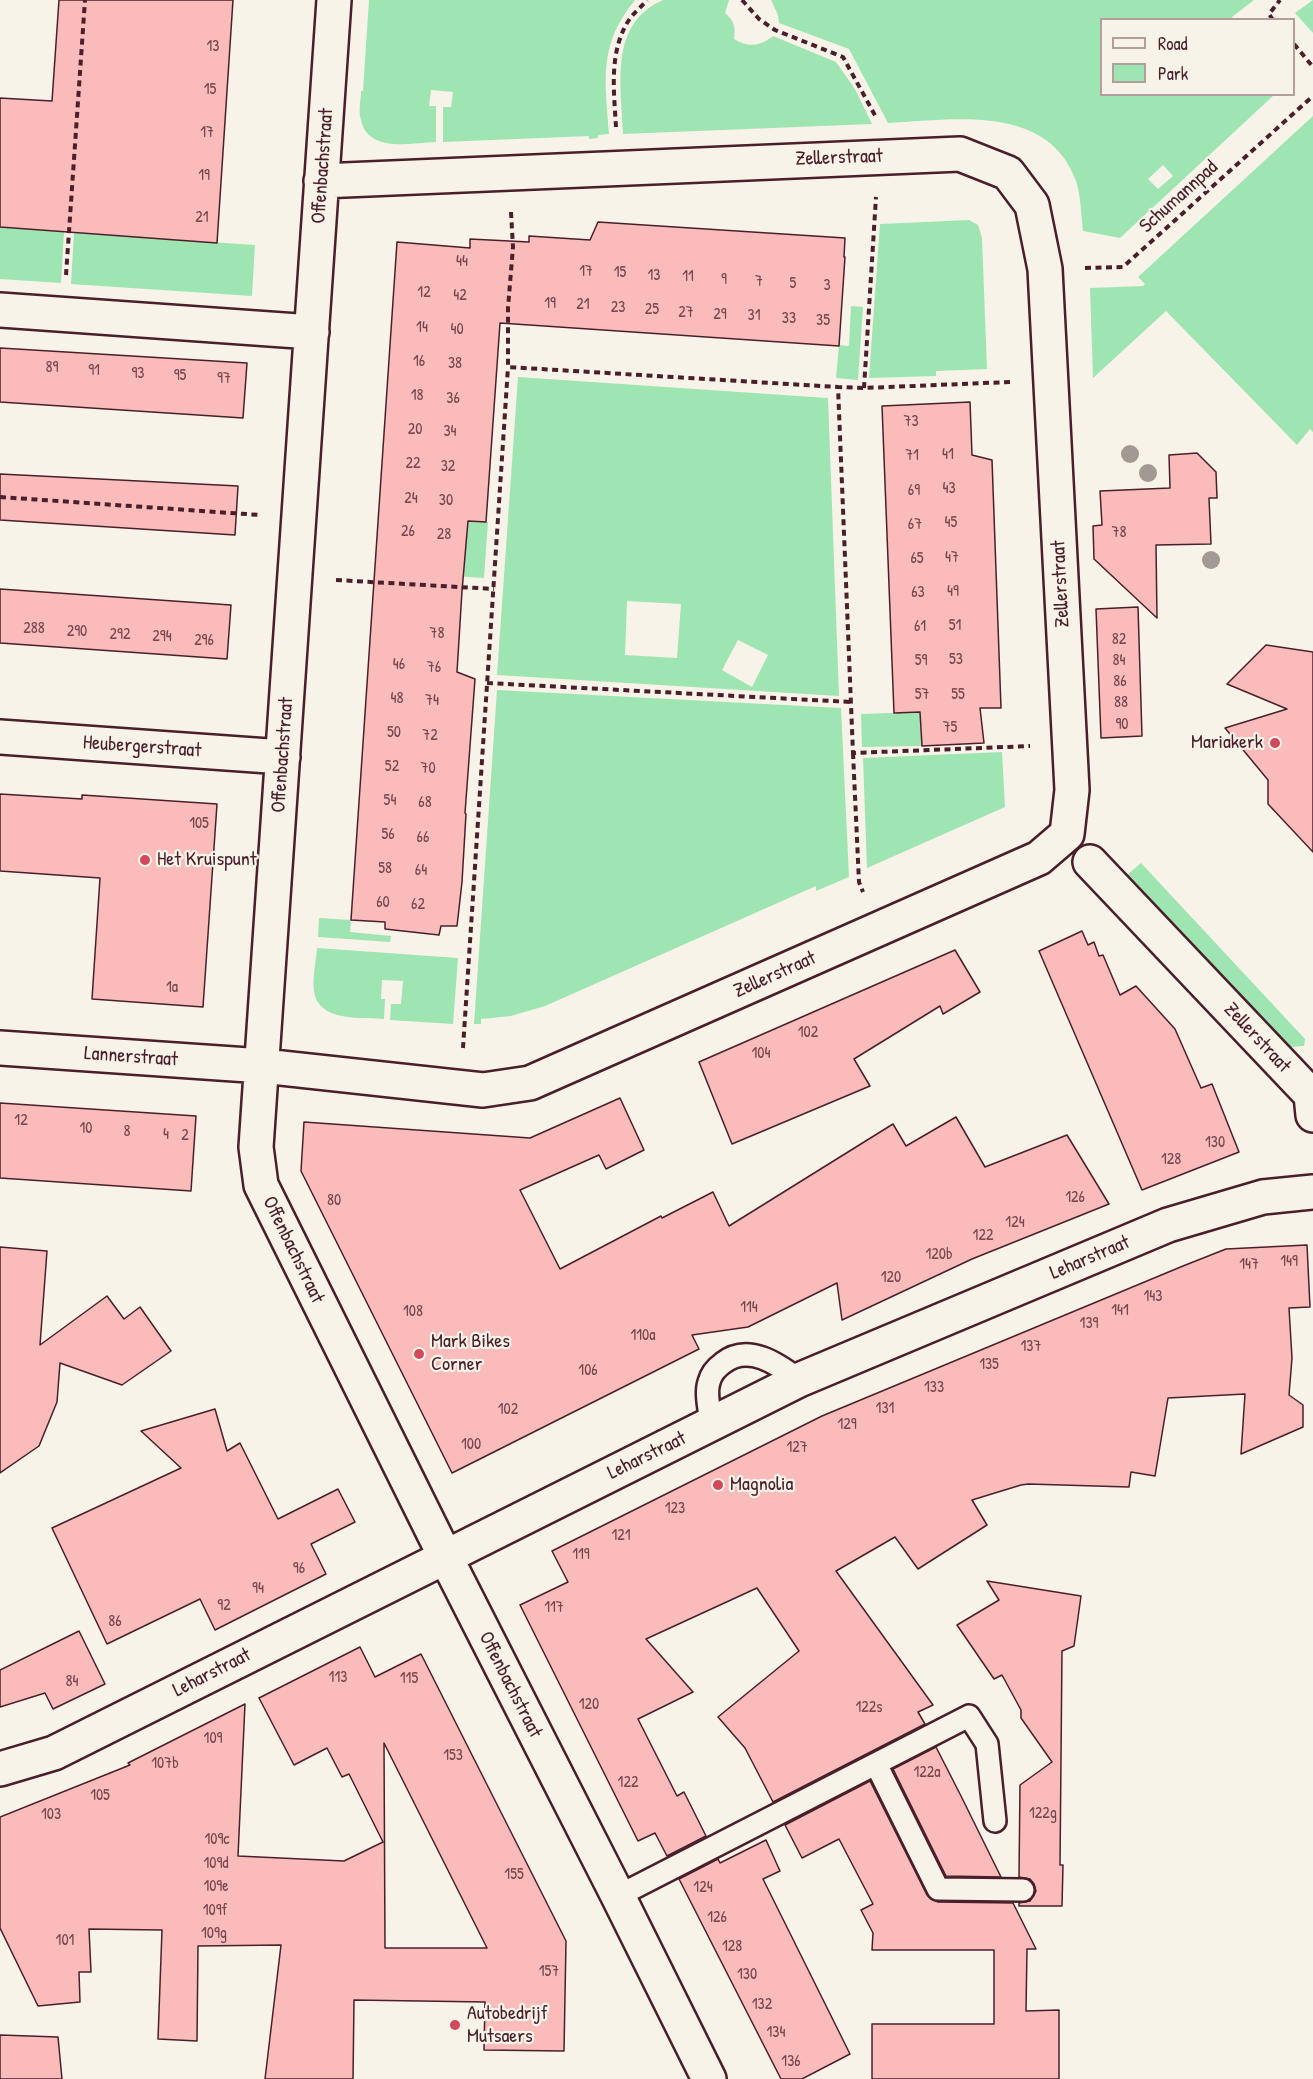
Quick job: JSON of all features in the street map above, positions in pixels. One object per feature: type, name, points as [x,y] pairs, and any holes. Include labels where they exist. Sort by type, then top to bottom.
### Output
[{"type":"street","name":"Offenbachstraat","points":[[334,0],[256,1147],[261,1185],[709,2079]]},
{"type":"street","name":"Zellerstraat","points":[[263,1066],[483,1090],[531,1083],[1039,858],[1067,834],[1072,790],[1045,269],[1032,205],[1008,172],[960,153],[321,181]]},
{"type":"street","points":[[0,310],[312,332]]},
{"type":"street","name":"Heubergerstraat","points":[[0,737],[283,757]]},
{"type":"street","name":"Zellerstraat","points":[[1090,862],[1311,1095],[1313,1115]]},
{"type":"street","name":"Lannerstraat","points":[[0,1047],[263,1066]]},
{"type":"street","name":"Leharstraat","points":[[0,1769],[54,1753],[799,1380],[1168,1225],[1263,1197],[1313,1192]]},
{"type":"lane","points":[[711,1424],[708,1384],[713,1371],[736,1355],[749,1355],[772,1362],[799,1380]]},
{"type":"lane","points":[[618,1896],[969,1716],[987,1744],[995,1821]]},
{"type":"lane","points":[[876,1764],[938,1889],[1023,1890]]},
{"type":"path","points":[[64,314],[85,0]]},
{"type":"path","points":[[618,168],[613,69],[620,39],[630,18],[648,0]]},
{"type":"path","points":[[1272,18],[1269,14],[1280,0]]},
{"type":"path","points":[[1295,46],[1313,67]]},
{"type":"path","name":"Schumannpad","points":[[1045,269],[1123,267],[1313,96]]},
{"type":"path","points":[[460,1087],[508,367],[508,308],[513,247],[508,173]]},
{"type":"path","points":[[508,367],[864,388],[1051,380]]},
{"type":"path","points":[[838,387],[859,882],[879,929]]},
{"type":"path","points":[[0,497],[299,517]]},
{"type":"path","points":[[295,577],[494,589]]},
{"type":"path","points":[[488,683],[851,702]]},
{"type":"path","points":[[853,753],[1070,744]]},
{"type":"green space","points":[[369,0],[635,0],[623,16],[609,48],[606,97],[609,134],[589,139],[589,136],[443,142],[443,107],[451,107],[453,92],[431,90],[429,106],[436,106],[436,142],[392,144],[372,138],[365,130],[360,113]]},
{"type":"green space","points":[[663,0],[729,0],[725,13],[734,24],[734,39],[744,44],[754,45],[773,36],[836,62],[855,89],[872,124],[623,134],[621,71],[625,42],[638,18]]},
{"type":"green space","points":[[771,0],[1254,0],[1232,18],[1100,18],[1100,96],[1273,96],[1120,238],[1083,231],[1076,181],[1063,156],[1044,139],[1021,128],[968,119],[888,123],[849,49],[779,23]],"holes":[[[1163,165],[1173,176],[1158,189],[1148,179]]]},
{"type":"green space","points":[[1313,0],[1313,33],[1295,13]]},
{"type":"green space","points":[[1313,116],[1313,432],[1310,429],[1297,445],[1166,311],[1093,378],[1090,288],[1143,286],[1145,284],[1138,277]]},
{"type":"green space","points":[[969,220],[978,225],[982,238],[987,369],[936,371],[936,376],[869,378],[880,224]]},
{"type":"green space","points":[[0,227],[64,232],[61,283],[0,279]]},
{"type":"green space","points":[[74,233],[255,245],[252,296],[71,284]]},
{"type":"green space","points":[[851,306],[863,307],[858,380],[836,378],[839,345],[849,346]]},
{"type":"green space","points":[[518,377],[828,398],[839,696],[497,675]],"holes":[[[627,601],[681,604],[677,658],[625,655]],[[738,640],[768,655],[752,687],[722,670]]]},
{"type":"green space","points":[[458,520],[488,522],[484,578],[454,576]]},
{"type":"green space","points":[[497,690],[841,708],[849,877],[816,891],[816,886],[545,1006],[511,1016],[481,1019],[481,1024],[474,1024]]},
{"type":"green space","points":[[920,712],[922,746],[862,747],[861,714]]},
{"type":"green space","points":[[1002,752],[1005,807],[867,868],[863,758]]},
{"type":"green space","points":[[1141,863],[1305,1039],[1304,1046],[1291,1047],[1283,1044],[1127,875]]},
{"type":"green space","points":[[319,918],[351,920],[350,932],[391,936],[390,942],[318,937]]},
{"type":"green space","points":[[317,948],[458,958],[453,1024],[390,1020],[391,1004],[401,1004],[403,981],[382,980],[381,999],[385,999],[384,1019],[345,1017],[326,1010],[319,1004],[314,991]]},
{"type":"building","points":[[59,0],[233,0],[217,243],[0,227],[0,98],[52,101]]},
{"type":"building","points":[[598,222],[845,238],[839,346],[500,323],[486,522],[468,521],[462,591],[457,672],[475,679],[457,926],[441,926],[439,935],[385,929],[385,922],[351,920],[397,242],[470,248],[470,239],[529,242],[529,236],[590,240]]},
{"type":"building","points":[[0,348],[247,363],[243,418],[0,402]]},
{"type":"building","points":[[970,402],[972,455],[992,460],[1001,708],[980,708],[984,743],[922,746],[920,712],[894,713],[882,406]]},
{"type":"building","points":[[1197,453],[1216,472],[1217,498],[1209,498],[1211,544],[1156,545],[1157,618],[1094,559],[1093,526],[1102,525],[1100,491],[1170,488],[1169,455]]},
{"type":"building","points":[[0,474],[238,486],[235,535],[0,520]]},
{"type":"building","points":[[0,589],[231,605],[227,659],[0,643]]},
{"type":"building","points":[[1138,607],[1142,736],[1101,738],[1096,609]]},
{"type":"building","name":"Mariakerk","points":[[1266,645],[1313,652],[1313,852],[1268,804],[1268,780],[1225,728],[1287,709],[1227,684]]},
{"type":"building","points":[[0,794],[82,799],[82,795],[217,804],[203,1007],[92,999],[100,878],[0,871]]},
{"type":"building","points":[[1082,931],[1088,945],[1094,942],[1099,956],[1103,955],[1120,995],[1136,986],[1175,1029],[1201,1088],[1212,1084],[1239,1152],[1142,1190],[1039,951]]},
{"type":"building","points":[[955,950],[980,992],[943,1014],[940,1006],[854,1059],[870,1086],[732,1144],[699,1062]]},
{"type":"building","points":[[620,1098],[644,1150],[606,1169],[599,1155],[520,1190],[560,1269],[661,1216],[662,1218],[713,1192],[729,1226],[893,1124],[906,1146],[956,1117],[985,1167],[1067,1135],[1109,1204],[972,1259],[842,1320],[837,1283],[748,1327],[692,1335],[699,1349],[452,1473],[301,1171],[304,1122],[530,1138]]},
{"type":"building","points":[[0,1103],[196,1116],[191,1191],[0,1178]]},
{"type":"building","points":[[1307,1245],[1310,1307],[1289,1308],[1292,1358],[1289,1395],[1303,1405],[1303,1427],[1241,1454],[1245,1394],[1168,1398],[1155,1476],[1131,1472],[1129,1487],[1021,1485],[972,1500],[987,1525],[918,1569],[895,1537],[836,1571],[933,1705],[918,1712],[925,1724],[773,1802],[745,1748],[718,1717],[799,1651],[757,1588],[646,1639],[693,1692],[638,1719],[677,1796],[684,1792],[706,1836],[667,1856],[655,1833],[638,1841],[520,1605],[568,1582],[552,1551],[822,1416],[1183,1266],[1226,1249]]},
{"type":"building","points":[[0,1247],[47,1251],[40,1345],[107,1296],[124,1319],[140,1307],[171,1351],[122,1385],[60,1363],[57,1402],[39,1446],[0,1473]]},
{"type":"building","points":[[215,1409],[227,1451],[240,1443],[278,1519],[338,1489],[355,1522],[311,1544],[326,1574],[215,1630],[200,1599],[107,1644],[52,1528],[181,1468],[141,1431]]},
{"type":"building","points":[[987,1581],[1081,1596],[1074,1646],[1062,1651],[1060,1865],[1063,1865],[1062,1906],[1019,1906],[1019,1903],[1030,1901],[1036,1891],[1030,1879],[1019,1877],[1020,1785],[1052,1762],[1021,1718],[1021,1710],[1002,1675],[994,1679],[957,1625],[999,1600]]},
{"type":"building","points":[[79,1631],[105,1684],[53,1709],[45,1693],[0,1707],[0,1670]]},
{"type":"building","points":[[360,1647],[375,1677],[421,1654],[566,1941],[564,2051],[484,2050],[485,2002],[354,2000],[353,2079],[265,2079],[281,1945],[198,1946],[197,2041],[158,2039],[162,1930],[89,1929],[91,1972],[79,1972],[80,2002],[38,2006],[0,1928],[0,1817],[130,1765],[128,1763],[245,1704],[238,1856],[344,1861],[383,1842],[349,1774],[342,1777],[327,1748],[294,1765],[259,1698]],"holes":[[[384,1743],[487,1948],[385,1948]]]},
{"type":"building","points":[[936,1747],[1001,1877],[946,1876],[893,1769]]},
{"type":"building","points":[[870,1781],[931,1899],[938,1902],[1013,1903],[1036,1949],[1027,1949],[1026,2011],[1059,2010],[1059,2079],[872,2079],[872,2024],[994,2024],[994,1950],[872,1950],[873,1933],[861,1910],[873,1904],[839,1839],[802,1858],[785,1825]]},
{"type":"building","points":[[766,1840],[780,1871],[763,1879],[850,2054],[802,2079],[781,2079],[679,1879],[718,1859],[720,1863]]},
{"type":"building","points":[[0,2035],[58,2037],[62,2079],[0,2079]]},
{"type":"place","name":"Mariakerk","points":[[1275,743]]},
{"type":"place","name":"Het Kruispunt","points":[[145,860]]},
{"type":"place","name":"Mark Bikes Corner","points":[[419,1354]]},
{"type":"place","name":"Magnolia","points":[[718,1485]]},
{"type":"place","name":"Autobedrijf Mutsaers","points":[[455,2025]]}]
